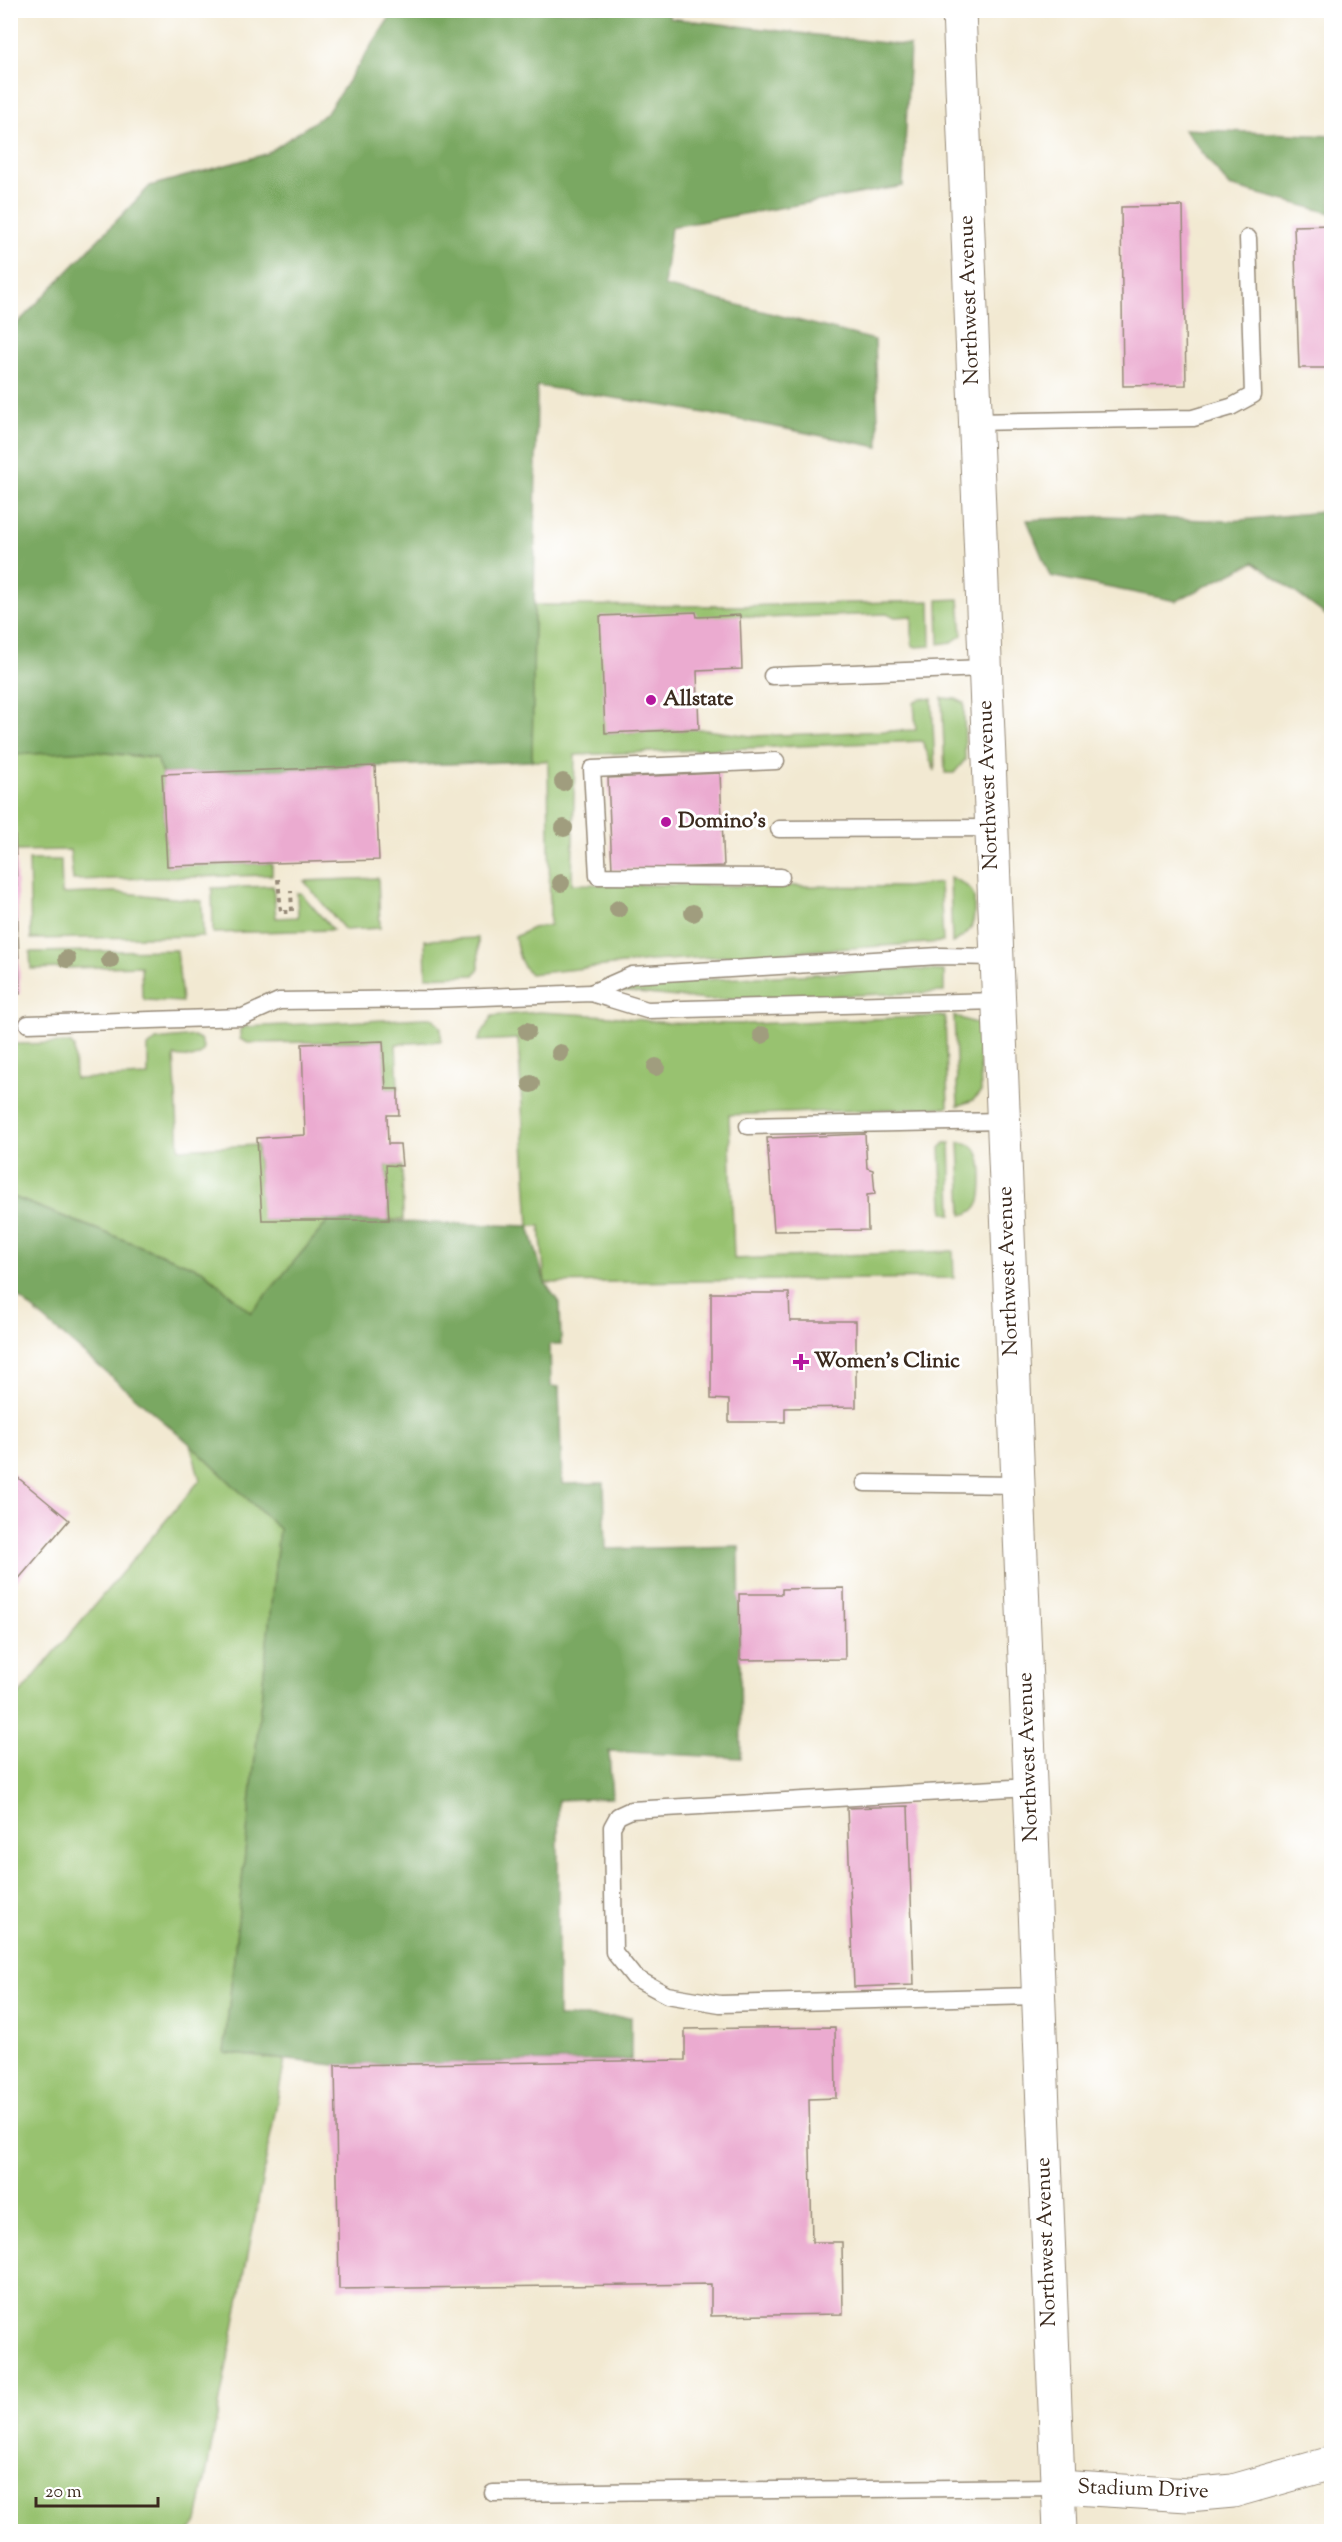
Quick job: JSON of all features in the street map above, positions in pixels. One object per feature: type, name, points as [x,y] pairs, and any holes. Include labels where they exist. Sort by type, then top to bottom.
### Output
[{"type":"street","name":"Northwest Avenue","points":[[959,10],[1060,2532]]},
{"type":"street","name":"Stadium Drive","points":[[1058,2487],[1188,2495],[1233,2491],[1332,2463]]},
{"type":"lane","points":[[975,422],[1193,418],[1231,407],[1253,395],[1248,238]]},
{"type":"lane","points":[[772,676],[985,668]]},
{"type":"lane","points":[[776,761],[592,769],[598,876],[781,877]]},
{"type":"lane","points":[[778,829],[991,828]]},
{"type":"lane","points":[[591,993],[632,975],[939,956],[996,957]]},
{"type":"lane","points":[[28,1024],[243,1017],[279,1001],[432,999],[591,993],[647,1010],[998,1001]]},
{"type":"lane","points":[[748,1126],[1004,1121]]},
{"type":"lane","points":[[865,1483],[1018,1485]]},
{"type":"lane","points":[[1030,1787],[631,1810],[618,1816],[612,1827],[614,1952],[634,1977],[667,1995],[720,2004],[1037,1996]]},
{"type":"lane","points":[[493,2493],[1058,2487]]},
{"type":"path","points":[[278,879],[281,912],[292,912],[291,891]]},
{"type":"green space","points":[[394,11],[669,11],[669,18],[910,46],[903,186],[671,227],[664,286],[875,340],[879,447],[679,408],[537,386],[532,761],[162,774],[157,758],[88,751],[11,755],[11,330],[150,186],[266,154],[327,113]]},
{"type":"green space","points":[[1184,129],[1331,136],[1331,213],[1229,186]]},
{"type":"green space","points":[[1331,511],[1331,619],[1254,562],[1176,601],[1050,576],[1027,520],[1107,516],[1230,521]]},
{"type":"green space","points":[[959,599],[962,635],[952,642],[939,644],[938,600]]},
{"type":"green space","points":[[930,601],[931,646],[912,645],[912,616],[895,617],[888,614],[762,618],[739,615],[605,733],[699,729],[751,736],[916,730],[914,703],[921,698],[932,699],[935,771],[922,741],[575,755],[572,884],[906,887],[940,883],[943,942],[651,961],[530,974],[526,970],[518,953],[515,937],[532,928],[550,925],[548,761],[532,761],[534,605],[738,606]]},
{"type":"green space","points":[[942,698],[956,699],[964,703],[965,760],[954,773],[945,773]]},
{"type":"green space","points":[[88,751],[158,759],[162,774],[167,866],[272,863],[272,875],[73,880],[70,850],[15,851],[11,755]]},
{"type":"green space","points":[[29,860],[61,860],[62,894],[114,892],[202,901],[203,936],[31,939]]},
{"type":"green space","points":[[950,877],[969,888],[974,899],[972,926],[962,937],[952,943]]},
{"type":"green space","points":[[378,878],[380,928],[345,930],[304,881]]},
{"type":"green space","points":[[273,886],[276,918],[298,917],[297,893],[301,893],[333,930],[213,933],[212,888]]},
{"type":"green space","points":[[478,938],[479,969],[474,975],[426,977],[425,940]]},
{"type":"green space","points":[[177,950],[182,1002],[145,1000],[142,996],[141,966],[31,969],[30,952]]},
{"type":"green space","points":[[908,969],[944,971],[944,992],[707,1000],[618,991],[682,981]]},
{"type":"green space","points":[[539,1012],[610,1016],[668,1023],[748,1024],[945,1016],[948,1107],[729,1115],[734,1259],[953,1251],[954,1278],[545,1283],[540,1226],[529,1226],[518,1039],[478,1041],[492,1016]]},
{"type":"green space","points":[[954,1016],[978,1024],[981,1092],[973,1100],[958,1106]]},
{"type":"green space","points":[[433,1018],[441,1028],[441,1041],[396,1044],[398,1089],[386,1089],[383,1041],[248,1043],[240,1039],[240,1029],[245,1027]]},
{"type":"green space","points":[[194,1036],[200,1039],[204,1049],[200,1055],[192,1058],[174,1056],[179,1149],[257,1145],[263,1220],[329,1220],[251,1313],[202,1270],[11,1196],[10,1044],[70,1043],[74,1047],[75,1079],[148,1076],[148,1047],[156,1040]]},
{"type":"green space","points":[[959,1142],[976,1149],[982,1171],[982,1191],[979,1202],[974,1210],[962,1215]]},
{"type":"green space","points":[[945,1143],[950,1143],[952,1215],[944,1212],[943,1206],[940,1148]]},
{"type":"green space","points":[[386,1165],[402,1166],[403,1220],[389,1220]]},
{"type":"green space","points":[[10,1196],[202,1270],[251,1313],[329,1220],[529,1226],[545,1283],[560,1304],[561,1344],[550,1344],[551,1386],[559,1387],[562,1484],[604,1483],[606,1549],[739,1546],[741,1758],[609,1751],[612,1798],[558,1800],[558,2017],[631,2017],[631,2060],[335,2065],[224,2053],[279,1529],[190,1444],[11,1291]]},
{"type":"green space","points":[[190,1444],[279,1529],[224,2053],[285,2060],[197,2522],[188,2532],[11,2532],[11,1704],[200,1480]]},
{"type":"building","points":[[1183,206],[1186,385],[1123,386],[1121,207]]},
{"type":"building","points":[[1332,225],[1332,368],[1299,368],[1294,226]]},
{"type":"building","name":"Allstate","points":[[696,612],[697,617],[740,615],[742,669],[697,671],[699,729],[605,733],[600,616]]},
{"type":"building","points":[[375,766],[379,860],[167,866],[162,774]]},
{"type":"building","name":"Domino's","points":[[720,773],[724,866],[612,870],[608,778]]},
{"type":"building","points":[[10,779],[13,779],[14,789],[20,994],[10,994]]},
{"type":"building","points":[[383,1041],[386,1089],[398,1089],[399,1115],[387,1115],[388,1144],[400,1144],[402,1166],[386,1165],[389,1220],[262,1220],[257,1138],[305,1135],[302,1044]]},
{"type":"building","points":[[865,1134],[867,1168],[873,1170],[875,1194],[867,1195],[868,1230],[774,1231],[767,1138]]},
{"type":"building","points":[[711,1293],[789,1293],[790,1321],[856,1321],[856,1407],[785,1408],[785,1422],[729,1422],[729,1400],[711,1399]]},
{"type":"building","points":[[10,1471],[69,1520],[10,1589]]},
{"type":"building","points":[[844,1588],[845,1659],[740,1660],[739,1594],[782,1594],[782,1589]]},
{"type":"building","points":[[908,1806],[914,1985],[854,1987],[847,1808]]},
{"type":"building","points":[[835,2027],[836,2098],[809,2099],[812,2242],[842,2242],[843,2314],[711,2316],[711,2284],[339,2289],[335,2065],[685,2060],[685,2029]]},
{"type":"place","name":"Allstate","points":[[651,700]]},
{"type":"place","name":"Domino's","points":[[666,822]]},
{"type":"place","name":"Women's Clinic","points":[[801,1362]]}]
